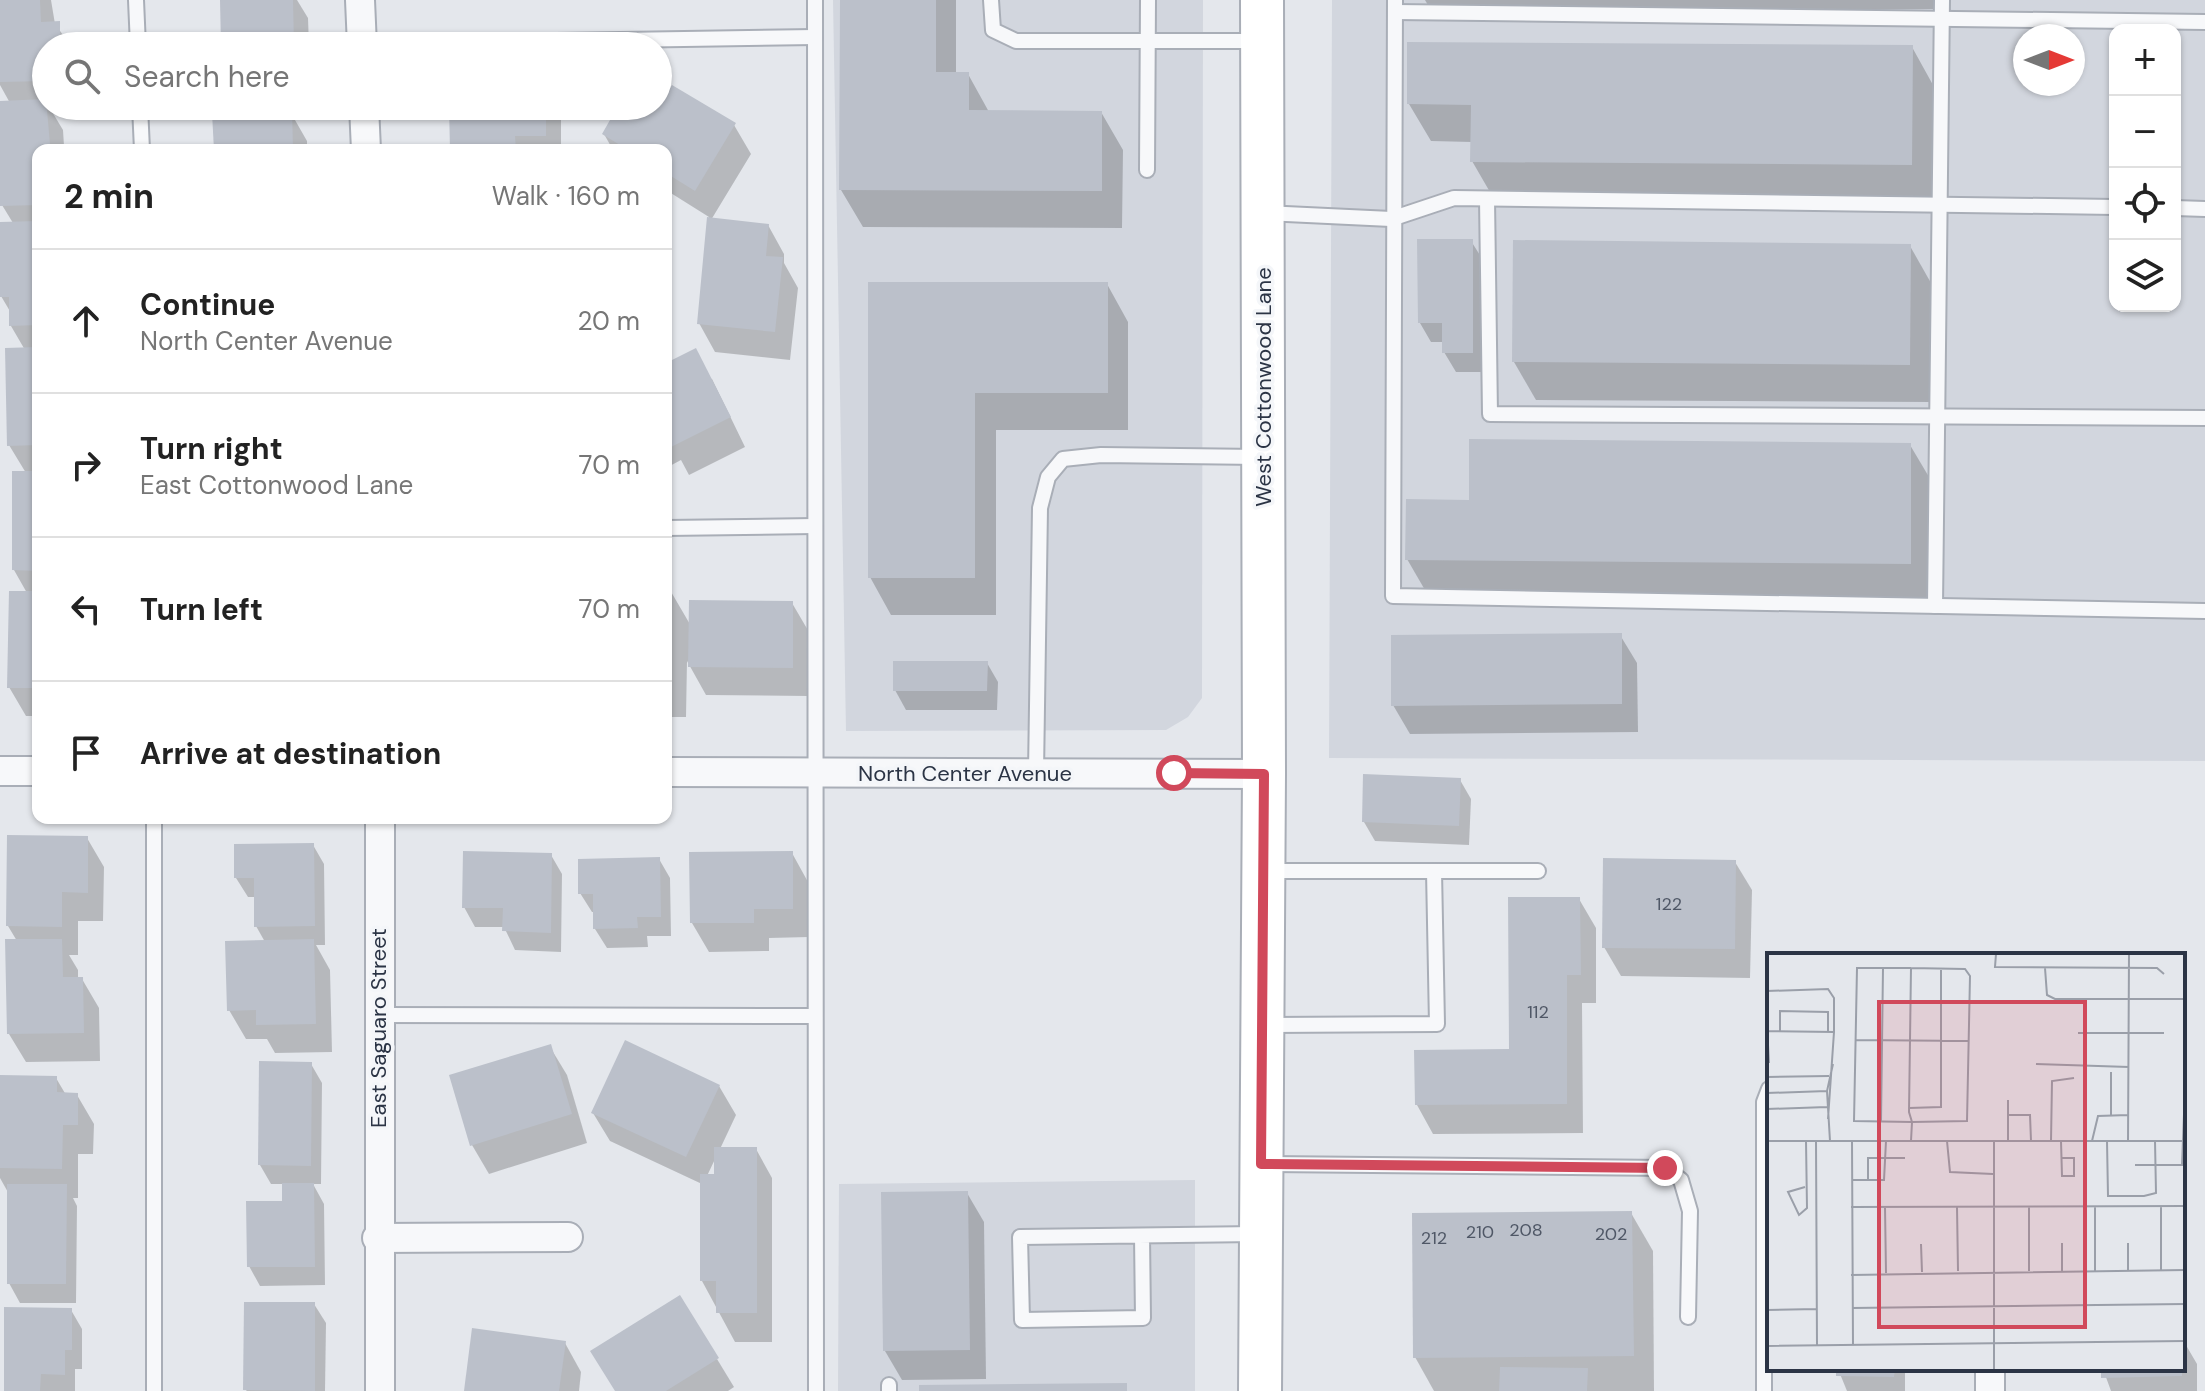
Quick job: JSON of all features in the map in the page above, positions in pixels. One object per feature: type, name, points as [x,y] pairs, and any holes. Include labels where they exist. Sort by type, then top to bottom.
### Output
[{"type":"main road","name":"West Cottonwood Lane","points":[[1260,1391],[1264,774],[1262,0]]},
{"type":"street","points":[[360,0],[361,32]]},
{"type":"street","points":[[365,120],[366,144]]},
{"type":"street","points":[[0,771],[32,771]]},
{"type":"street","name":"North Center Avenue","points":[[672,772],[1264,774]]},
{"type":"street","name":"East Saguaro Street","points":[[380,824],[377,1238],[380,1391]]},
{"type":"street","points":[[377,1238],[568,1237]]},
{"type":"lane","points":[[136,0],[137,32]]},
{"type":"lane","points":[[815,0],[816,1391]]},
{"type":"lane","points":[[991,0],[993,30],[1016,41],[1262,41]]},
{"type":"lane","points":[[1147,170],[1148,0]]},
{"type":"lane","points":[[1935,606],[1942,0]]},
{"type":"lane","points":[[2205,22],[1395,6],[1391,219],[1393,596],[2205,611]]},
{"type":"lane","points":[[672,40],[815,37]]},
{"type":"lane","points":[[141,120],[142,144]]},
{"type":"lane","points":[[1263,212],[1391,219],[1454,198],[2109,207]]},
{"type":"lane","points":[[1487,199],[1490,414],[2205,418]]},
{"type":"lane","points":[[2181,208],[2205,209]]},
{"type":"lane","points":[[1036,773],[1040,508],[1048,477],[1063,459],[1075,457],[1263,457]]},
{"type":"lane","points":[[672,528],[815,526]]},
{"type":"lane","points":[[154,824],[154,1391]]},
{"type":"lane","points":[[1263,871],[1538,871]]},
{"type":"lane","points":[[1263,1025],[1437,1024],[1434,871]]},
{"type":"lane","points":[[378,1015],[815,1016]]},
{"type":"lane","points":[[1764,1391],[1764,1102],[1767,1094]]},
{"type":"lane","points":[[1261,1164],[1665,1168],[1681,1180],[1690,1211],[1688,1317]]},
{"type":"lane","points":[[1142,1236],[1143,1318],[1022,1320],[1020,1237],[1261,1234]]},
{"type":"shaded area","points":[[833,0],[1203,0],[1202,698],[1188,717],[1166,730],[846,731]]},
{"type":"shaded area","points":[[1332,0],[2205,0],[2205,761],[1329,758]]},
{"type":"shaded area","points":[[1195,1180],[1195,1391],[838,1391],[839,1184]]},
{"type":"building","points":[[0,0],[40,0],[41,22],[60,21],[60,32],[32,32],[32,81],[0,82]]},
{"type":"building","points":[[220,0],[293,0],[294,32],[221,32]]},
{"type":"building","points":[[840,0],[936,0],[936,72],[969,72],[969,110],[1102,111],[1102,191],[839,190]]},
{"type":"building","points":[[1407,42],[1913,45],[1912,165],[1470,162],[1471,105],[1407,104]]},
{"type":"building","points":[[672,85],[736,123],[695,191],[672,177],[672,144],[618,144],[602,134],[610,120],[672,120]]},
{"type":"building","points":[[32,100],[32,120],[48,120],[50,144],[32,144],[32,205],[0,206],[0,101]]},
{"type":"building","points":[[212,120],[292,120],[293,144],[214,144]]},
{"type":"building","points":[[449,120],[546,120],[546,136],[515,136],[516,144],[450,144]]},
{"type":"building","points":[[707,217],[769,224],[766,256],[783,257],[775,332],[697,324]]},
{"type":"building","points":[[32,221],[32,325],[9,326],[9,297],[0,297],[0,222]]},
{"type":"building","points":[[1417,239],[1473,239],[1473,353],[1442,353],[1442,323],[1418,323]]},
{"type":"building","points":[[1513,240],[1911,244],[1910,365],[1512,362]]},
{"type":"building","points":[[868,282],[1108,282],[1108,393],[975,393],[975,578],[868,578]]},
{"type":"building","points":[[32,347],[32,445],[7,446],[5,348]]},
{"type":"building","points":[[696,348],[731,417],[672,446],[672,360]]},
{"type":"building","points":[[1469,439],[1911,443],[1911,564],[1405,560],[1406,499],[1469,500]]},
{"type":"building","points":[[12,471],[32,471],[32,571],[12,570]]},
{"type":"building","points":[[9,591],[32,591],[32,688],[7,688]]},
{"type":"building","points":[[689,600],[793,601],[793,668],[688,667]]},
{"type":"building","points":[[1622,633],[1622,704],[1391,706],[1391,635]]},
{"type":"building","points":[[893,661],[988,661],[987,691],[893,691]]},
{"type":"building","points":[[1363,774],[1461,778],[1459,826],[1362,822]]},
{"type":"building","points":[[7,835],[88,836],[88,893],[62,892],[62,927],[6,926]]},
{"type":"building","points":[[314,843],[315,926],[254,927],[254,878],[234,878],[234,844]]},
{"type":"building","points":[[463,851],[552,853],[551,933],[502,931],[503,908],[462,908]]},
{"type":"building","points":[[793,851],[793,909],[754,909],[754,923],[690,923],[689,852]]},
{"type":"building","points":[[660,857],[661,917],[637,917],[638,928],[593,929],[593,894],[578,894],[578,859]]},
{"type":"building","points":[[1603,858],[1736,860],[1735,949],[1602,948]]},
{"type":"building","points":[[1508,897],[1580,897],[1581,975],[1567,975],[1567,1104],[1415,1105],[1414,1050],[1509,1049]]},
{"type":"building","points":[[5,939],[62,939],[63,977],[83,977],[84,1033],[7,1034]]},
{"type":"building","points":[[314,939],[316,1024],[256,1025],[256,1010],[227,1011],[225,941]]},
{"type":"building","points":[[625,1040],[720,1085],[686,1157],[591,1113]]},
{"type":"building","points":[[551,1044],[572,1114],[470,1146],[449,1075]]},
{"type":"building","points":[[259,1061],[312,1062],[311,1166],[258,1165]]},
{"type":"building","points":[[0,1075],[57,1076],[57,1092],[78,1093],[78,1125],[63,1125],[62,1169],[0,1168]]},
{"type":"building","points":[[714,1147],[757,1147],[757,1313],[716,1313],[716,1281],[700,1281],[700,1174],[714,1174]]},
{"type":"building","points":[[282,1183],[314,1183],[315,1267],[247,1267],[246,1201],[282,1201]]},
{"type":"building","points":[[7,1184],[67,1184],[66,1284],[7,1284]]},
{"type":"building","points":[[968,1191],[970,1350],[883,1351],[881,1192]]},
{"type":"building","points":[[1632,1211],[1634,1356],[1413,1358],[1412,1213]]},
{"type":"building","points":[[680,1295],[719,1358],[666,1391],[615,1391],[590,1351]]},
{"type":"building","points":[[244,1302],[315,1302],[315,1391],[243,1390]]},
{"type":"building","points":[[4,1307],[72,1308],[72,1350],[65,1350],[65,1375],[41,1374],[40,1391],[4,1391]]},
{"type":"building","points":[[472,1328],[566,1341],[559,1391],[464,1391]]},
{"type":"building","points":[[1500,1367],[1588,1368],[1587,1391],[1499,1391]]},
{"type":"building","points":[[1836,1371],[1895,1371],[1894,1377],[1836,1376]]},
{"type":"building","points":[[2101,1371],[2182,1371],[2182,1376],[2101,1378]]},
{"type":"building","points":[[1127,1383],[1127,1391],[919,1391],[919,1385]]},
{"type":"route","points":[[1174,773],[1264,774],[1261,1164],[1665,1168]]}]
